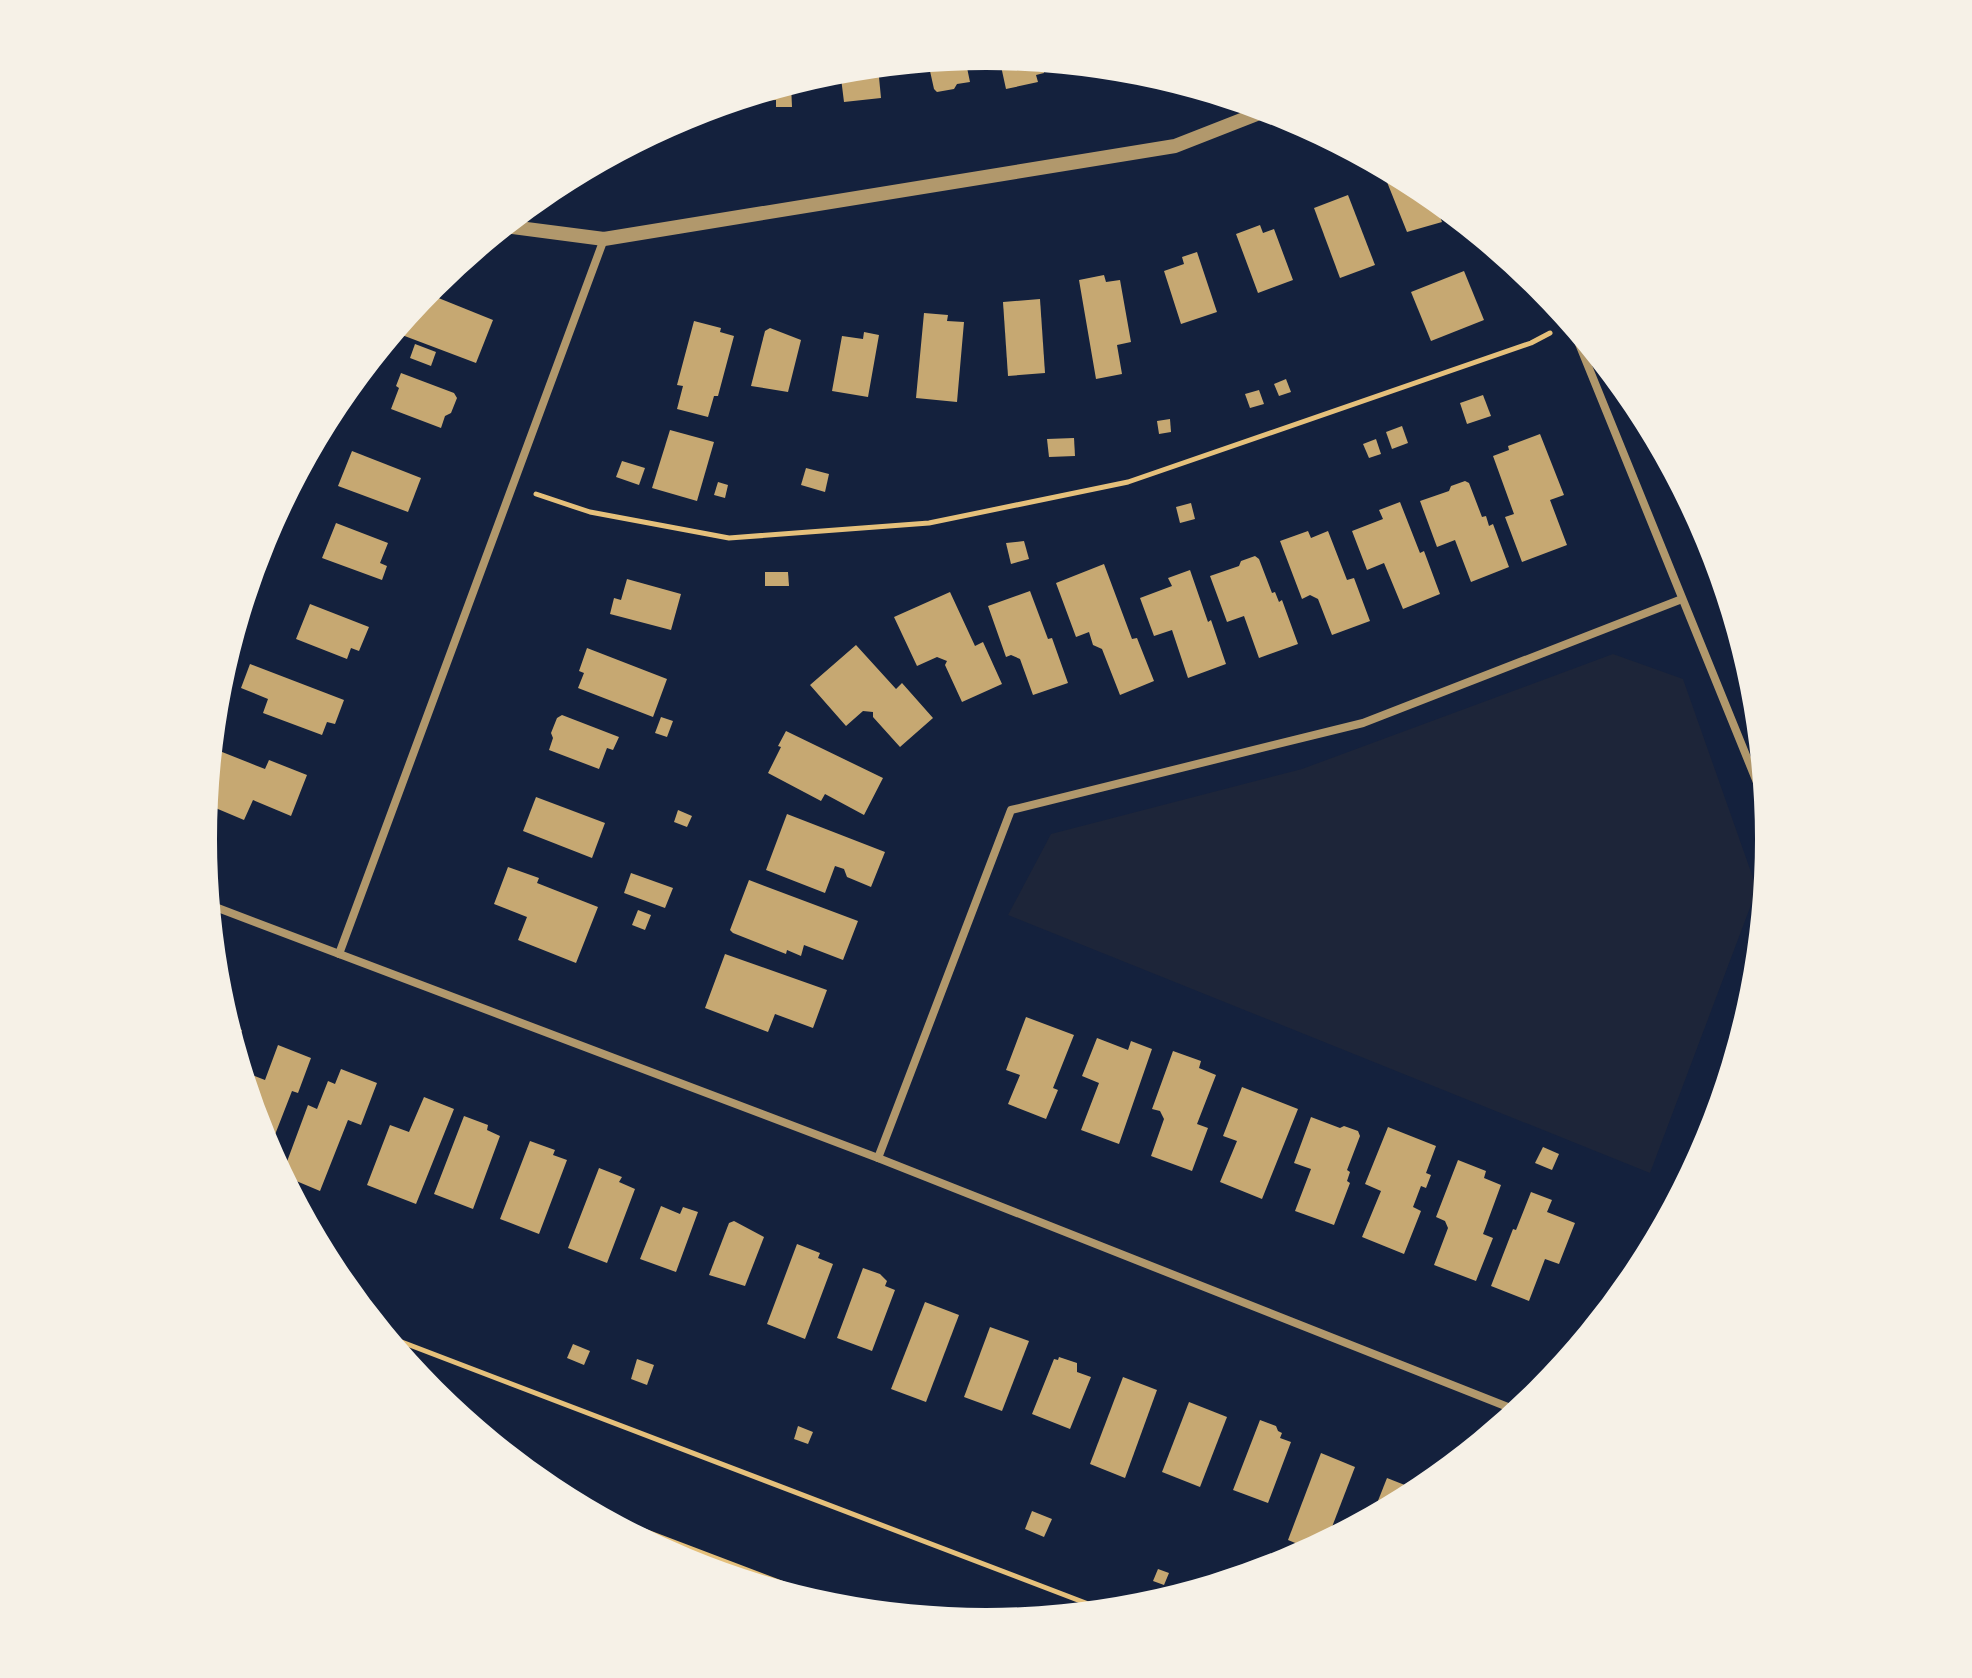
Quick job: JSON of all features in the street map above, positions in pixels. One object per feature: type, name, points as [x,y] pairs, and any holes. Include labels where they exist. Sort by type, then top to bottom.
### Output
[{"type":"street","points":[[519,228],[604,239],[1175,146],[1249,117]]},
{"type":"street","points":[[339,954],[604,239]]},
{"type":"street","points":[[1584,357],[1751,767]]},
{"type":"street","points":[[878,1158],[1011,810],[1363,723],[1682,599]]},
{"type":"street","points":[[221,909],[878,1158],[1505,1406]]},
{"type":"path","points":[[512,486],[590,512],[729,538],[929,523],[1128,482],[1531,343],[1558,330]]},
{"type":"path","points":[[406,1344],[1082,1601]]},
{"type":"shaded area","points":[[1613,654],[1683,679],[1753,879],[1753,889],[1752,903],[1650,1173],[1008,915],[1051,834],[1302,769]]},
{"type":"building","points":[[968,71],[970,82],[957,84],[954,89],[937,92],[930,73]]},
{"type":"building","points":[[1002,71],[1044,73],[1036,75],[1038,82],[1006,89]]},
{"type":"building","points":[[879,78],[881,98],[844,102],[842,84]]},
{"type":"building","points":[[791,95],[792,107],[776,107],[776,100]]},
{"type":"building","points":[[1388,184],[1442,222],[1407,232]]},
{"type":"building","points":[[1348,195],[1375,265],[1340,278],[1314,208]]},
{"type":"building","points":[[1260,225],[1263,233],[1274,229],[1293,280],[1258,293],[1236,234]]},
{"type":"building","points":[[1197,252],[1217,312],[1181,324],[1164,271],[1184,264],[1182,257]]},
{"type":"building","points":[[1464,271],[1484,320],[1431,341],[1411,292]]},
{"type":"building","points":[[1104,275],[1106,282],[1120,280],[1131,342],[1117,345],[1122,374],[1096,379],[1079,280]]},
{"type":"building","points":[[439,298],[493,320],[476,363],[405,336]]},
{"type":"building","points":[[1040,299],[1045,373],[1008,376],[1003,302]]},
{"type":"building","points":[[924,313],[948,315],[947,321],[964,322],[957,402],[916,398]]},
{"type":"building","points":[[694,321],[721,328],[720,332],[734,336],[718,396],[714,396],[708,417],[677,409],[683,386],[677,385]]},
{"type":"building","points":[[770,328],[801,340],[788,392],[751,386],[765,331]]},
{"type":"building","points":[[864,332],[879,335],[868,397],[832,391],[842,336],[863,339]]},
{"type":"building","points":[[415,344],[436,352],[431,366],[410,358]]},
{"type":"building","points":[[401,373],[454,393],[457,398],[441,428],[391,409]]},
{"type":"building","points":[[1286,379],[1291,392],[1279,396],[1274,384]]},
{"type":"building","points":[[1259,390],[1264,404],[1250,408],[1245,394]]},
{"type":"building","points":[[1483,395],[1491,416],[1467,424],[1460,403]]},
{"type":"building","points":[[1170,419],[1171,432],[1159,434],[1157,421]]},
{"type":"building","points":[[1402,426],[1408,443],[1392,449],[1386,432]]},
{"type":"building","points":[[670,430],[714,442],[697,501],[652,488]]},
{"type":"building","points":[[1540,434],[1564,495],[1550,500],[1567,545],[1522,562],[1505,517],[1514,514],[1493,456],[1509,450],[1508,446]]},
{"type":"building","points":[[1074,438],[1075,456],[1049,457],[1047,439]]},
{"type":"building","points":[[1376,439],[1381,454],[1369,458],[1363,444]]},
{"type":"building","points":[[352,451],[421,478],[408,512],[338,486]]},
{"type":"building","points":[[622,461],[645,468],[639,485],[616,477]]},
{"type":"building","points":[[806,468],[829,474],[825,492],[801,485]]},
{"type":"building","points":[[1465,481],[1469,483],[1482,517],[1486,516],[1489,526],[1493,524],[1509,567],[1471,582],[1455,540],[1437,547],[1420,501],[1449,491],[1451,486]]},
{"type":"building","points":[[718,482],[728,485],[725,498],[714,495]]},
{"type":"building","points":[[1400,502],[1420,553],[1424,551],[1440,594],[1403,609],[1384,563],[1367,570],[1352,531],[1383,519],[1379,510]]},
{"type":"building","points":[[1191,503],[1195,519],[1180,523],[1176,507]]},
{"type":"building","points":[[336,523],[388,543],[380,563],[387,566],[382,580],[322,558]]},
{"type":"building","points":[[1308,531],[1311,538],[1328,531],[1347,580],[1354,578],[1370,621],[1332,635],[1318,599],[1310,595],[1302,599],[1280,541]]},
{"type":"building","points":[[1024,541],[1029,559],[1011,564],[1006,543]]},
{"type":"building","points":[[1255,556],[1272,593],[1275,592],[1279,602],[1282,600],[1298,644],[1259,658],[1244,616],[1227,622],[1210,576],[1239,566],[1241,561]]},
{"type":"building","points":[[1104,564],[1132,639],[1137,638],[1154,681],[1120,695],[1102,649],[1093,645],[1089,632],[1076,637],[1056,583]]},
{"type":"building","points":[[1190,570],[1226,664],[1188,678],[1172,630],[1154,636],[1140,598],[1172,586],[1168,578]]},
{"type":"building","points":[[765,572],[788,572],[789,586],[765,586]]},
{"type":"building","points":[[627,579],[681,594],[671,630],[610,614],[614,598],[621,600]]},
{"type":"building","points":[[1030,591],[1068,683],[1033,695],[1020,659],[1011,655],[1006,657],[988,606]]},
{"type":"building","points":[[950,592],[975,646],[983,642],[1002,684],[962,702],[945,665],[947,661],[937,657],[917,666],[894,617]]},
{"type":"building","points":[[310,604],[369,627],[359,651],[351,648],[347,659],[296,639]]},
{"type":"building","points":[[856,645],[896,689],[902,683],[933,718],[900,747],[873,717],[873,712],[863,711],[846,726],[810,685]]},
{"type":"building","points":[[587,648],[667,679],[653,717],[578,688],[584,673],[579,671]]},
{"type":"building","points":[[250,664],[344,700],[335,724],[327,722],[322,735],[263,713],[268,699],[241,688]]},
{"type":"building","points":[[562,715],[619,737],[613,750],[607,748],[599,769],[549,750],[553,738],[551,733],[557,718]]},
{"type":"building","points":[[661,717],[673,721],[667,737],[655,733]]},
{"type":"building","points":[[786,731],[883,778],[864,815],[825,794],[821,801],[768,773]]},
{"type":"building","points":[[223,752],[265,769],[269,760],[307,775],[291,816],[253,800],[244,820],[218,809]]},
{"type":"building","points":[[536,797],[605,823],[592,858],[523,831]]},
{"type":"building","points":[[678,810],[692,816],[687,827],[674,822]]},
{"type":"building","points":[[787,814],[885,852],[871,887],[847,877],[844,869],[835,866],[825,893],[766,870]]},
{"type":"building","points":[[508,867],[539,878],[537,883],[598,907],[576,963],[518,940],[527,917],[494,904]]},
{"type":"building","points":[[631,873],[673,888],[665,908],[624,893]]},
{"type":"building","points":[[749,880],[858,921],[843,960],[804,945],[801,956],[787,950],[786,954],[733,933],[730,930]]},
{"type":"building","points":[[638,910],[651,915],[645,930],[632,925]]},
{"type":"building","points":[[725,954],[827,990],[813,1028],[775,1014],[768,1032],[705,1008]]},
{"type":"building","points":[[1026,1017],[1074,1035],[1053,1088],[1058,1090],[1046,1119],[1008,1104],[1020,1075],[1006,1070]]},
{"type":"building","points":[[1097,1038],[1128,1050],[1131,1041],[1152,1049],[1119,1144],[1081,1130],[1099,1083],[1082,1076]]},
{"type":"building","points":[[278,1045],[311,1058],[298,1093],[292,1091],[276,1133],[255,1076],[265,1080]]},
{"type":"building","points":[[1173,1051],[1201,1061],[1199,1068],[1216,1075],[1197,1124],[1208,1128],[1192,1171],[1151,1156],[1164,1119],[1160,1111],[1152,1109]]},
{"type":"building","points":[[341,1069],[377,1083],[361,1125],[348,1120],[320,1191],[297,1181],[288,1160],[308,1105],[317,1109],[328,1081],[335,1084]]},
{"type":"building","points":[[1242,1087],[1298,1109],[1262,1199],[1220,1182],[1237,1141],[1223,1136]]},
{"type":"building","points":[[424,1097],[454,1109],[416,1204],[367,1185],[390,1125],[409,1132]]},
{"type":"building","points":[[464,1116],[488,1125],[487,1130],[500,1136],[473,1209],[434,1194]]},
{"type":"building","points":[[1311,1117],[1358,1131],[1360,1136],[1347,1170],[1350,1172],[1347,1181],[1350,1183],[1334,1225],[1295,1211],[1311,1169],[1294,1163]]},
{"type":"building","points":[[1388,1127],[1436,1146],[1426,1173],[1431,1175],[1426,1188],[1421,1186],[1413,1207],[1421,1211],[1404,1254],[1362,1237],[1381,1191],[1365,1184]]},
{"type":"building","points":[[530,1141],[555,1150],[553,1155],[567,1160],[539,1234],[500,1219]]},
{"type":"building","points":[[1543,1147],[1559,1154],[1552,1170],[1535,1163]]},
{"type":"building","points":[[1458,1160],[1486,1171],[1484,1178],[1501,1185],[1483,1234],[1493,1238],[1476,1281],[1434,1265],[1448,1228],[1445,1221],[1436,1217]]},
{"type":"building","points":[[599,1168],[622,1177],[619,1182],[635,1189],[607,1263],[568,1248]]},
{"type":"building","points":[[1531,1192],[1552,1200],[1547,1212],[1575,1223],[1559,1264],[1545,1259],[1529,1301],[1491,1286]]},
{"type":"building","points":[[661,1206],[680,1214],[683,1207],[698,1212],[676,1272],[640,1259]]},
{"type":"building","points":[[734,1221],[764,1237],[745,1286],[709,1275],[729,1223]]},
{"type":"building","points":[[797,1244],[820,1253],[818,1258],[833,1264],[805,1339],[767,1324]]},
{"type":"building","points":[[863,1268],[880,1274],[887,1281],[885,1286],[895,1290],[872,1351],[837,1338]]},
{"type":"building","points":[[925,1302],[959,1315],[926,1402],[891,1389]]},
{"type":"building","points":[[990,1327],[1029,1341],[1002,1411],[964,1397]]},
{"type":"building","points":[[573,1344],[590,1351],[584,1365],[567,1358]]},
{"type":"building","points":[[1059,1357],[1077,1363],[1077,1372],[1091,1377],[1070,1429],[1032,1414],[1054,1359],[1058,1360]]},
{"type":"building","points":[[637,1359],[654,1365],[647,1385],[631,1379]]},
{"type":"building","points":[[1123,1377],[1157,1390],[1125,1478],[1090,1464]]},
{"type":"building","points":[[1189,1402],[1227,1417],[1200,1487],[1162,1472]]},
{"type":"building","points":[[1260,1420],[1276,1426],[1282,1433],[1280,1438],[1291,1442],[1268,1503],[1233,1490]]},
{"type":"building","points":[[798,1426],[813,1432],[808,1444],[794,1439]]},
{"type":"building","points":[[1321,1453],[1355,1467],[1333,1525],[1295,1543],[1288,1540]]},
{"type":"building","points":[[1387,1478],[1403,1484],[1378,1500]]},
{"type":"building","points":[[1032,1511],[1052,1519],[1044,1537],[1025,1529]]},
{"type":"building","points":[[1158,1569],[1169,1573],[1164,1585],[1153,1581]]}]
